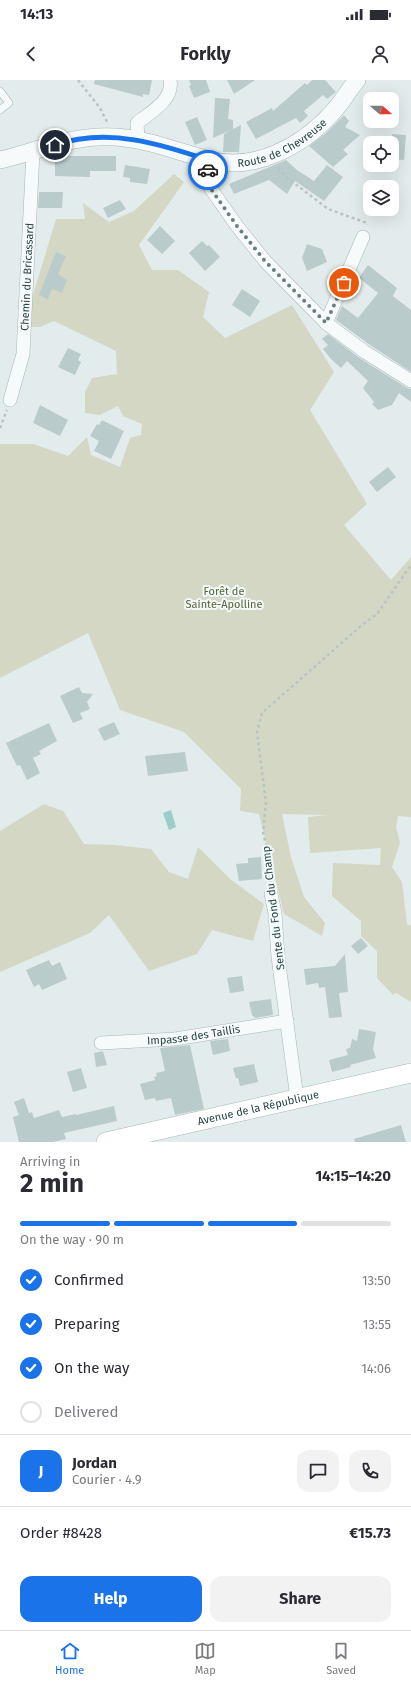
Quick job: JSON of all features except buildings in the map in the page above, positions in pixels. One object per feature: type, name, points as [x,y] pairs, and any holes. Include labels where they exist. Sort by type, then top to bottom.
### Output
[{"type":"main road","name":"Avenue de la République","points":[[106,1142],[149,1137],[297,1098],[411,1073]]},
{"type":"street","points":[[138,140],[137,122],[166,100],[171,84],[170,80]]},
{"type":"street","name":"Route de Chevreuse","points":[[0,160],[77,139],[115,137],[138,140],[175,149],[211,161],[230,163],[250,162],[268,157],[304,138],[332,114],[357,80]]},
{"type":"street","name":"Chemin du Bricassard","points":[[10,400],[23,354],[33,152]]},
{"type":"street","points":[[211,161],[207,176],[211,189],[265,261],[326,323],[365,352],[411,381]]},
{"type":"street","points":[[326,323],[363,237]]},
{"type":"street","name":"Sente du Fond du Champ","points":[[271,894],[275,913],[278,957],[297,1098]]},
{"type":"street","name":"Impasse des Taillis","points":[[100,1043],[175,1039],[287,1021]]},
{"type":"lane","points":[[0,91],[9,103],[0,110]]},
{"type":"path","points":[[78,80],[100,108],[115,137]]},
{"type":"path","points":[[268,157],[284,176],[328,209],[368,224],[363,237]]},
{"type":"path","points":[[0,428],[10,400]]},
{"type":"path","name":"Sente du Fond du Champ","points":[[271,894],[269,856],[263,833],[266,804],[257,732],[262,712],[362,625],[377,614],[411,566]]},
{"type":"green space","name":"Forêt de Sainte-Apolline","points":[[174,174],[184,182],[139,245],[152,270],[178,270],[209,292],[203,317],[225,338],[292,305],[334,372],[310,410],[367,504],[344,525],[391,580],[411,557],[411,817],[398,816],[396,827],[400,843],[392,867],[402,882],[407,924],[411,926],[411,1002],[396,993],[393,995],[377,978],[377,951],[361,936],[361,921],[332,896],[333,863],[380,865],[381,848],[310,853],[308,817],[327,815],[282,814],[291,857],[304,897],[325,923],[322,936],[284,914],[259,814],[240,811],[241,789],[184,732],[120,710],[88,633],[0,678],[0,444],[33,444],[68,456],[87,437],[91,455],[120,467],[130,438],[141,435],[142,424],[123,416],[118,406],[100,415],[85,413],[85,392],[92,378],[117,374],[116,351],[54,321],[40,327],[31,327],[32,298],[56,219],[85,219],[83,203],[109,222],[134,211]]},
{"type":"green space","points":[[44,804],[63,811],[84,844],[116,845],[151,849],[169,872],[188,879],[198,847],[230,879],[264,904],[253,941],[212,930],[197,954],[149,971],[109,915],[90,933],[0,972],[0,831]]},
{"type":"water","points":[[171,810],[176,827],[169,830],[163,813]]},
{"type":"way so far","points":[[208,170],[207,176],[211,189],[237,226],[265,261],[326,323],[344,283]]},
{"type":"route","points":[[55,145],[79,139],[115,137],[138,140],[175,149],[211,161],[208,170]]}]
